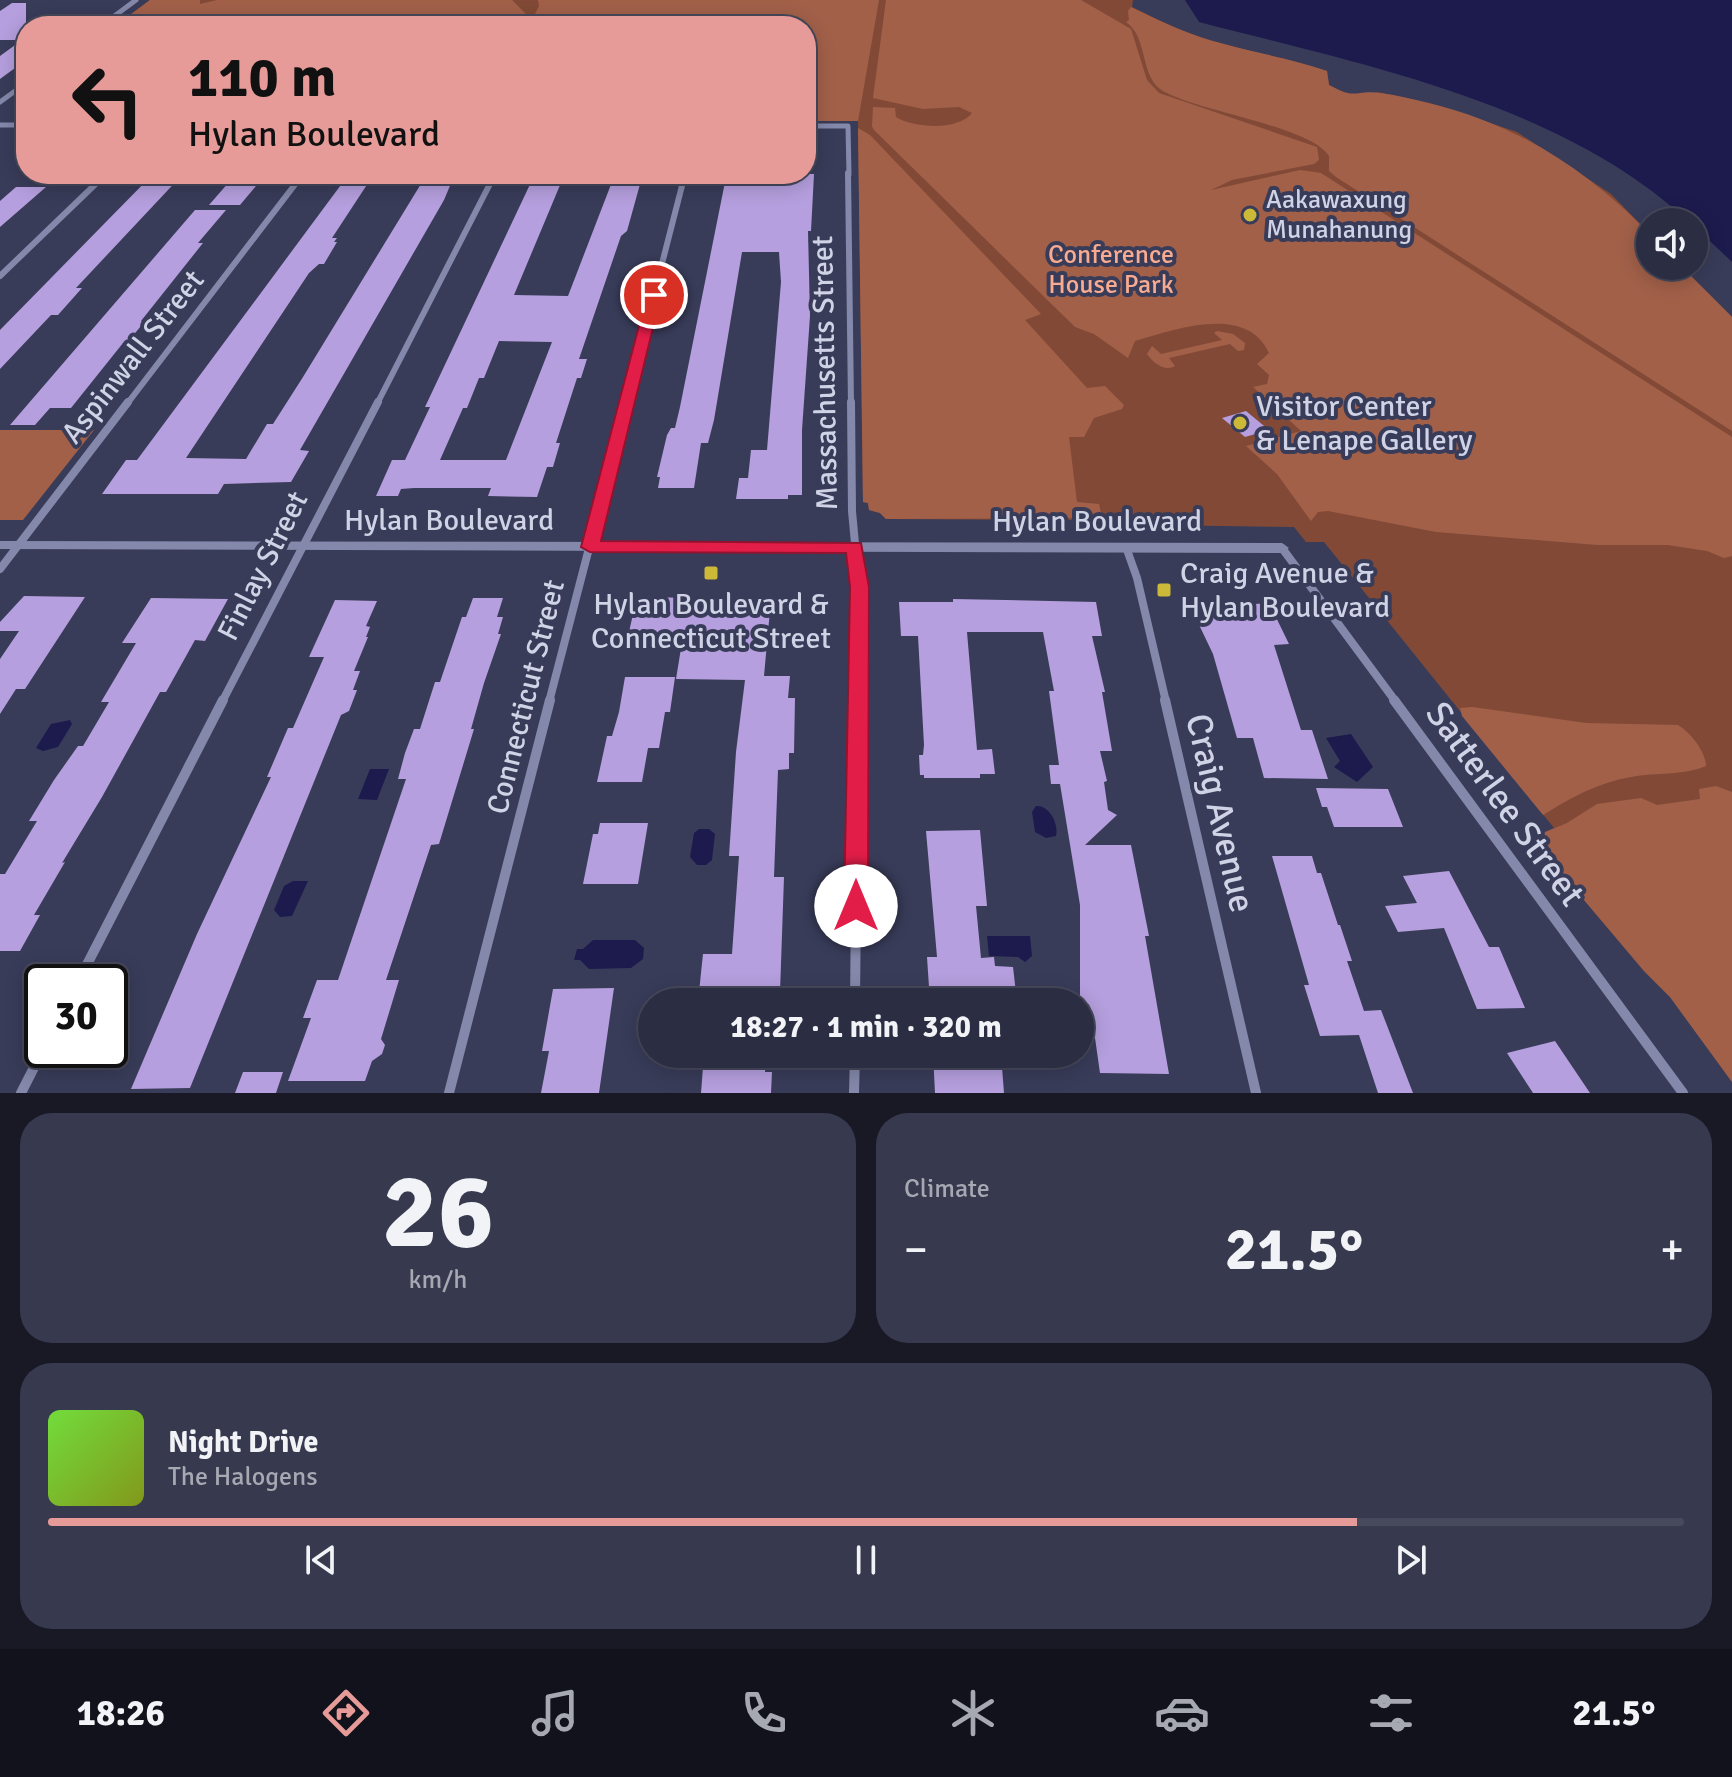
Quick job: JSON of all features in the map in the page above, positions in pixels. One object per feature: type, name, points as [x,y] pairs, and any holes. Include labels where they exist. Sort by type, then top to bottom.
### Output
[{"type":"street","points":[[114,16],[136,0]]},
{"type":"street","name":"Massachusetts Street","points":[[816,126],[848,126],[854,547],[859,587],[855,988]]},
{"type":"street","points":[[0,276],[96,184]]},
{"type":"street","name":"Aspinwall Street","points":[[0,569],[295,184]]},
{"type":"street","name":"Finlay Street","points":[[87,964],[490,184]]},
{"type":"street","name":"Connecticut Street","points":[[449,1093],[682,184]]},
{"type":"street","name":"Hylan Boulevard","points":[[0,545],[1282,548]]},
{"type":"street","name":"Craig Avenue","points":[[1126,547],[1137,578],[1256,1093]]},
{"type":"street","name":"Satterlee Street","points":[[1282,548],[1683,1093]]},
{"type":"street","points":[[21,1093],[34,1068]]},
{"type":"street","points":[[854,1093],[855,1068]]},
{"type":"green space","name":"Conference House Park","points":[[150,0],[1133,0],[1132,7],[1189,33],[1327,71],[1329,85],[1345,93],[1359,96],[1377,92],[1430,103],[1517,132],[1611,194],[1636,220],[1636,280],[1695,280],[1732,317],[1732,1082],[1670,997],[1644,971],[1546,855],[1538,835],[1554,828],[1324,542],[1306,542],[1294,527],[1153,525],[1095,520],[886,519],[880,513],[869,510],[868,503],[863,502],[858,121],[816,121],[816,16],[128,16]]},
{"type":"green space","points":[[150,0],[200,0],[200,4],[217,0],[512,0],[527,15],[527,16],[128,16]]},
{"type":"green space","points":[[538,0],[879,0],[858,121],[816,121],[816,16],[534,16],[539,6]]},
{"type":"green space","points":[[886,0],[1081,0],[1131,29],[1147,80],[1159,93],[1317,147],[1319,160],[1314,164],[1232,180],[1211,190],[1300,170],[1321,173],[1732,437],[1732,556],[1724,558],[1707,551],[1668,545],[1598,545],[1436,532],[1328,511],[1318,512],[1311,521],[1277,474],[1246,446],[1301,431],[1253,387],[1267,384],[1269,375],[1257,364],[1269,353],[1258,338],[1244,328],[1227,324],[1188,327],[1135,341],[1128,358],[1094,334],[1075,327],[874,130],[873,107],[895,108],[896,117],[904,121],[936,126],[957,123],[972,113],[959,107],[923,109],[873,98]]},
{"type":"green space","points":[[1131,7],[1200,37],[1327,71],[1329,85],[1346,92],[1404,97],[1491,123],[1548,152],[1575,170],[1636,221],[1636,280],[1695,280],[1732,317],[1732,431],[1336,177],[1329,171],[1329,156],[1318,145],[1278,128],[1180,99],[1163,91],[1150,77],[1138,38],[1126,22],[1129,20]]},
{"type":"green space","points":[[858,128],[870,135],[1041,314],[1025,320],[1087,388],[1105,386],[1124,405],[1122,409],[1094,418],[1084,437],[1069,437],[1077,502],[1099,504],[1102,518],[886,519],[880,513],[869,510],[868,503],[863,502]]},
{"type":"green space","points":[[1214,333],[1233,334],[1245,343],[1244,350],[1238,351],[1230,344],[1169,358],[1175,366],[1171,368],[1156,363],[1147,354],[1152,346],[1161,354],[1222,340]]},
{"type":"green space","points":[[0,430],[94,430],[23,520],[0,520]]},
{"type":"green space","points":[[1472,707],[1586,723],[1678,725],[1696,743],[1706,766],[1607,783],[1543,815],[1462,716],[1460,708]]},
{"type":"green space","points":[[1716,786],[1732,792],[1732,1082],[1670,997],[1644,971],[1546,855],[1538,835],[1567,823],[1597,804],[1641,798],[1657,805],[1700,799],[1699,789]]},
{"type":"shaded area","points":[[1185,0],[1732,0],[1732,262],[1708,239],[1708,208],[1672,208],[1638,181],[1582,147],[1521,118],[1393,73],[1199,22]]},
{"type":"shaded area","points":[[70,720],[72,724],[58,747],[43,751],[36,748],[51,724]]},
{"type":"shaded area","points":[[1351,734],[1373,767],[1357,782],[1334,767],[1340,761],[1326,738]]},
{"type":"shaded area","points":[[370,769],[389,769],[377,800],[358,799]]},
{"type":"shaded area","points":[[1036,806],[1045,808],[1052,816],[1056,836],[1046,838],[1035,832],[1032,812]]},
{"type":"shaded area","points":[[699,829],[709,829],[715,834],[712,860],[706,865],[697,865],[690,857],[694,833]]},
{"type":"shaded area","points":[[293,881],[308,881],[292,916],[280,917],[274,910],[284,886]]},
{"type":"shaded area","points":[[987,936],[1030,936],[1032,956],[1025,962],[1018,957],[989,956]]},
{"type":"shaded area","points":[[593,940],[635,940],[644,948],[643,959],[631,968],[589,969],[580,960],[574,960],[577,949],[583,949]]},
{"type":"building","points":[[12,3],[26,3],[26,16],[16,16],[16,40],[0,40],[0,11]]},
{"type":"building","points":[[16,44],[16,67],[0,79],[0,56]]},
{"type":"building","points":[[143,184],[174,184],[76,288],[82,288],[58,315],[51,315],[0,369],[0,330]]},
{"type":"building","points":[[227,184],[258,184],[240,205],[209,205]]},
{"type":"building","points":[[342,184],[367,184],[332,238],[337,238],[334,242],[337,242],[324,264],[319,264],[309,273],[186,458],[246,459],[267,424],[273,424],[303,377],[421,184],[451,184],[300,450],[309,451],[291,482],[224,484],[218,494],[102,494],[126,460],[137,460]]},
{"type":"building","points":[[530,184],[560,184],[514,295],[568,296],[611,184],[640,184],[627,231],[621,236],[579,359],[587,359],[581,378],[577,378],[556,443],[560,443],[553,467],[547,467],[537,497],[488,496],[491,488],[414,488],[401,489],[398,496],[376,496],[392,460],[405,460],[430,407],[425,407]],"holes":[[[499,341],[552,342],[506,460],[440,460],[479,378],[484,378]]]},
{"type":"building","points":[[725,184],[813,184],[811,231],[808,231],[810,316],[802,430],[802,495],[788,495],[788,499],[736,499],[739,478],[748,478],[751,450],[767,450],[781,282],[779,252],[742,252],[714,420],[708,443],[701,443],[694,488],[658,488],[660,477],[657,477],[667,435],[671,428],[675,428]]},
{"type":"building","points":[[16,187],[46,187],[0,227],[0,201]]},
{"type":"building","points":[[195,210],[226,210],[198,243],[203,243],[127,343],[123,343],[71,408],[50,408],[35,425],[10,425]]},
{"type":"building","name":"Visitor Center & Lenape Gallery","points":[[1246,411],[1269,430],[1245,437],[1222,418]]},
{"type":"building","points":[[24,596],[85,597],[25,689],[16,689],[0,714],[0,659],[19,631],[0,631],[0,622]]},
{"type":"building","points":[[637,597],[771,599],[764,676],[790,676],[788,698],[795,698],[794,753],[789,753],[789,769],[778,770],[774,877],[784,877],[780,988],[699,988],[703,954],[732,954],[739,856],[729,856],[736,752],[745,680],[676,679],[683,636],[628,636]]},
{"type":"building","points":[[151,598],[228,599],[205,641],[195,640],[166,692],[160,692],[62,863],[65,862],[34,915],[40,915],[20,951],[0,951],[0,874],[5,874],[37,821],[29,821],[54,780],[78,746],[83,746],[109,702],[101,702],[136,643],[122,643]]},
{"type":"building","points":[[473,598],[503,598],[497,617],[503,617],[498,634],[501,634],[484,683],[471,729],[474,729],[439,844],[431,845],[386,980],[399,980],[381,1039],[385,1045],[382,1054],[372,1061],[365,1081],[288,1081],[311,1018],[303,1018],[317,980],[338,980],[406,779],[398,779],[405,753],[414,729],[420,729],[435,682],[440,682],[462,617],[466,617]]},
{"type":"building","points":[[953,599],[1096,602],[1102,636],[1092,636],[1105,692],[1102,692],[1112,751],[1100,751],[1107,781],[1104,782],[1108,810],[1117,815],[1085,845],[1131,845],[1149,936],[1145,936],[1169,1074],[1100,1073],[1094,1038],[1094,988],[1080,988],[1080,905],[1060,784],[1051,784],[1049,765],[1059,765],[1049,691],[1054,691],[1043,632],[967,632],[977,750],[992,749],[995,774],[980,774],[980,778],[924,778],[920,775],[919,755],[923,755],[924,745],[918,636],[901,636],[899,602],[953,602]]},
{"type":"building","points":[[335,600],[377,601],[366,626],[370,627],[368,637],[354,671],[360,671],[349,711],[341,715],[190,1088],[131,1089],[197,934],[271,777],[267,777],[288,728],[293,728],[324,657],[309,657]]},
{"type":"building","points":[[1224,603],[1226,606],[1269,603],[1289,644],[1274,645],[1301,730],[1312,730],[1328,779],[1264,778],[1253,738],[1237,738],[1213,654],[1190,606]]},
{"type":"building","points":[[625,677],[675,677],[670,712],[665,712],[659,748],[648,748],[642,782],[597,782],[607,736],[612,736],[619,712]]},
{"type":"building","points":[[1316,788],[1388,789],[1403,827],[1334,827],[1327,807],[1322,807]]},
{"type":"building","points":[[600,823],[648,823],[638,884],[583,884],[593,834],[598,834]]},
{"type":"building","points":[[980,830],[987,906],[976,906],[981,958],[994,957],[995,966],[1013,967],[1015,988],[929,988],[927,957],[937,957],[926,831]]},
{"type":"building","points":[[1272,856],[1312,856],[1340,925],[1352,961],[1347,961],[1364,1011],[1381,1010],[1413,1093],[1378,1093],[1359,1035],[1320,1036],[1304,985],[1309,985]]},
{"type":"building","points":[[1449,871],[1489,947],[1499,947],[1525,1008],[1477,1009],[1444,928],[1398,932],[1385,906],[1417,903],[1403,876]]},
{"type":"building","points":[[614,988],[599,1093],[541,1093],[549,1051],[542,1051],[553,989]]},
{"type":"building","points":[[1555,1041],[1590,1093],[1533,1093],[1507,1053]]},
{"type":"building","points":[[703,1068],[765,1068],[765,1072],[772,1072],[771,1093],[701,1093]]},
{"type":"building","points":[[934,1068],[1002,1068],[1004,1093],[935,1093]]},
{"type":"building","points":[[243,1072],[283,1072],[276,1093],[235,1093]]},
{"type":"place","name":"Aakawaxung Munahanung","points":[[1250,215]]},
{"type":"place","name":"Visitor Center & Lenape Gallery","points":[[1240,423]]},
{"type":"place","name":"Hylan Boulevard & Connecticut Street","points":[[711,573]]},
{"type":"place","name":"Craig Avenue & Hylan Boulevard","points":[[1164,590]]},
{"type":"route","points":[[654,295],[590,547],[854,547],[859,587],[856,906]]}]
